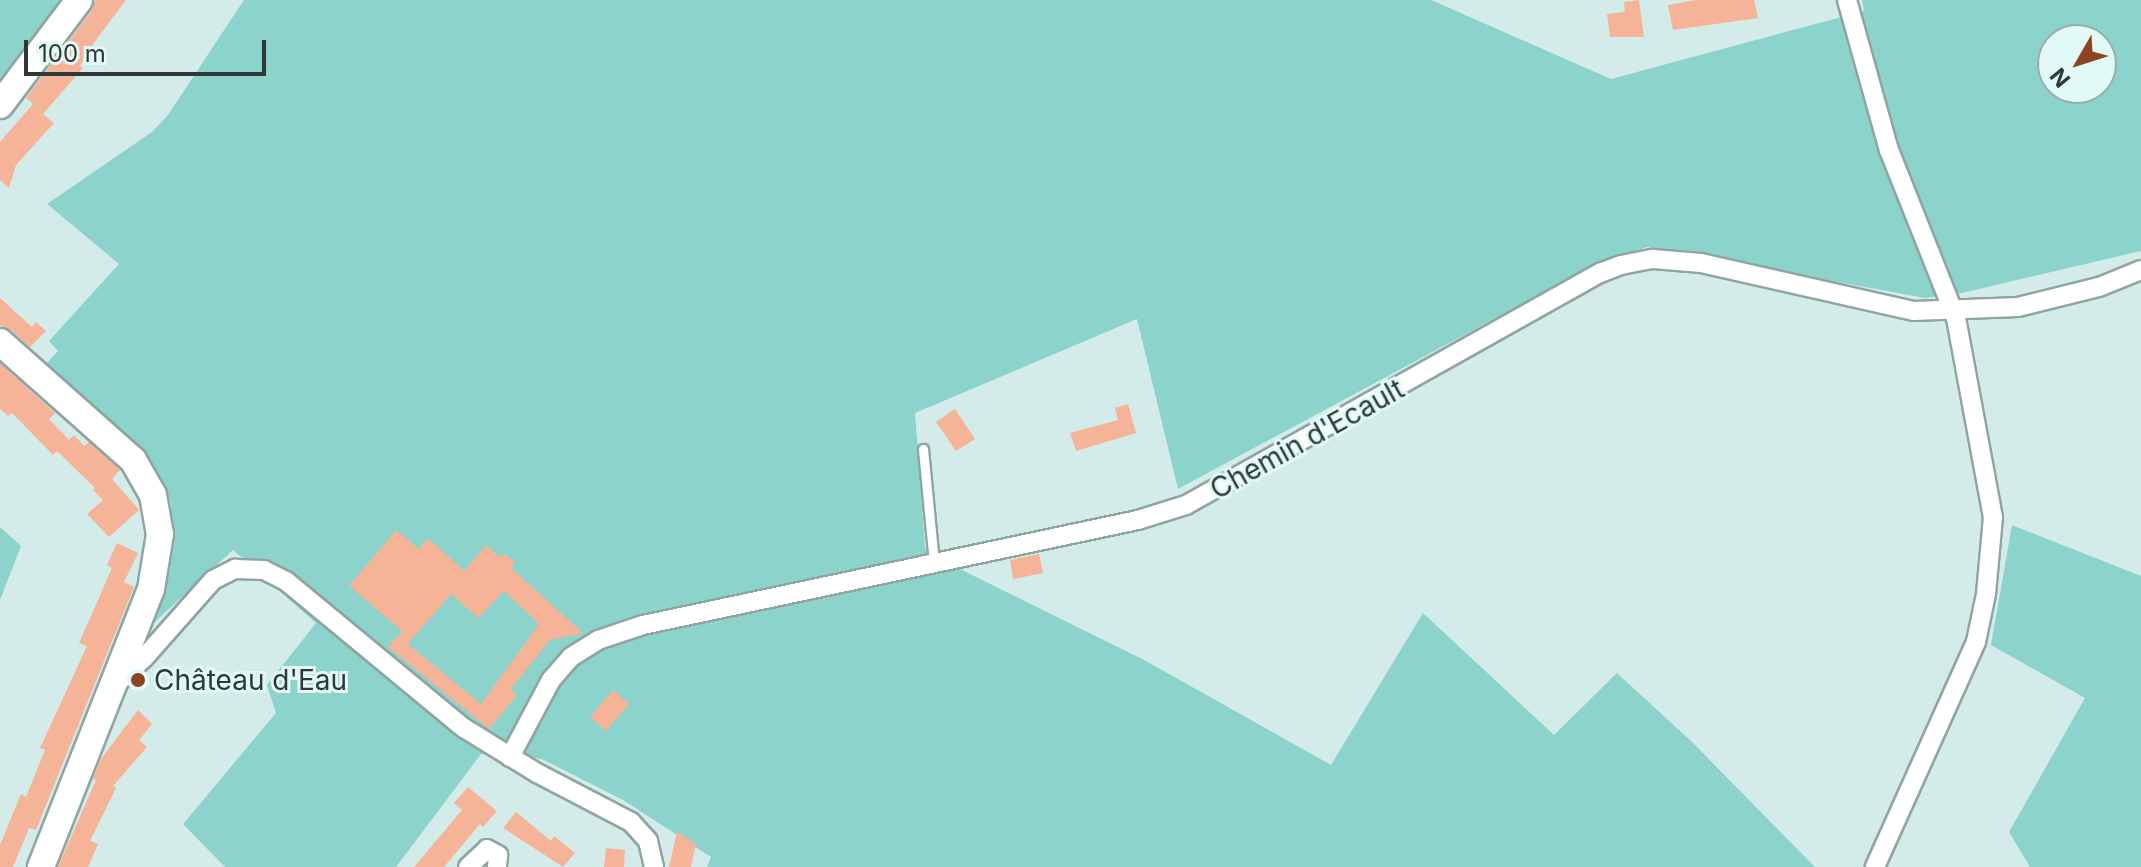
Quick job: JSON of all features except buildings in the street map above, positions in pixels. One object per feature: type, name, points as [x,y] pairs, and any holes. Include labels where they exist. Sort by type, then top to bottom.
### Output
[{"type":"street","points":[[0,105],[79,0]]},
{"type":"street","points":[[1847,0],[1889,150],[1954,310],[1992,507],[1988,583],[1972,653],[1875,867]]},
{"type":"street","name":"Chemin d'Ecault","points":[[510,757],[551,680],[571,657],[598,640],[643,625],[1152,516],[1196,501],[1600,273],[1621,265],[1675,260],[1903,309],[1954,310],[2028,305],[2099,287],[2141,270]]},
{"type":"street","points":[[0,342],[126,452],[149,486],[158,514],[158,557],[135,632],[41,867]]},
{"type":"street","points":[[114,686],[144,658],[205,587],[228,572],[256,568],[286,581],[454,721],[510,757],[631,822],[648,841],[654,867]]},
{"type":"street","points":[[468,867],[483,850],[491,849],[500,858],[497,867]]},
{"type":"lane","points":[[923,449],[934,563]]},
{"type":"shaded area","points":[[0,0],[63,0],[0,83]]},
{"type":"shaded area","points":[[244,0],[1431,0],[1611,79],[1864,11],[1862,0],[2141,0],[2141,251],[1962,293],[1925,298],[1647,247],[1588,268],[1178,489],[1137,319],[915,413],[925,547],[933,569],[958,568],[1144,660],[1331,765],[1423,613],[1554,735],[1617,673],[1691,741],[1815,867],[707,867],[711,857],[623,800],[544,760],[513,752],[481,754],[396,867],[225,867],[183,824],[276,713],[267,685],[316,623],[233,550],[146,630],[171,504],[157,472],[131,443],[44,366],[58,351],[49,341],[119,264],[47,204],[152,132],[168,115]]},
{"type":"shaded area","points":[[2012,525],[2141,576],[2141,867],[2030,867],[2009,832],[2085,698],[1991,645]]},
{"type":"shaded area","points":[[0,527],[21,546],[0,600]]},
{"type":"place","name":"Château d'Eau","points":[[138,680]]}]
